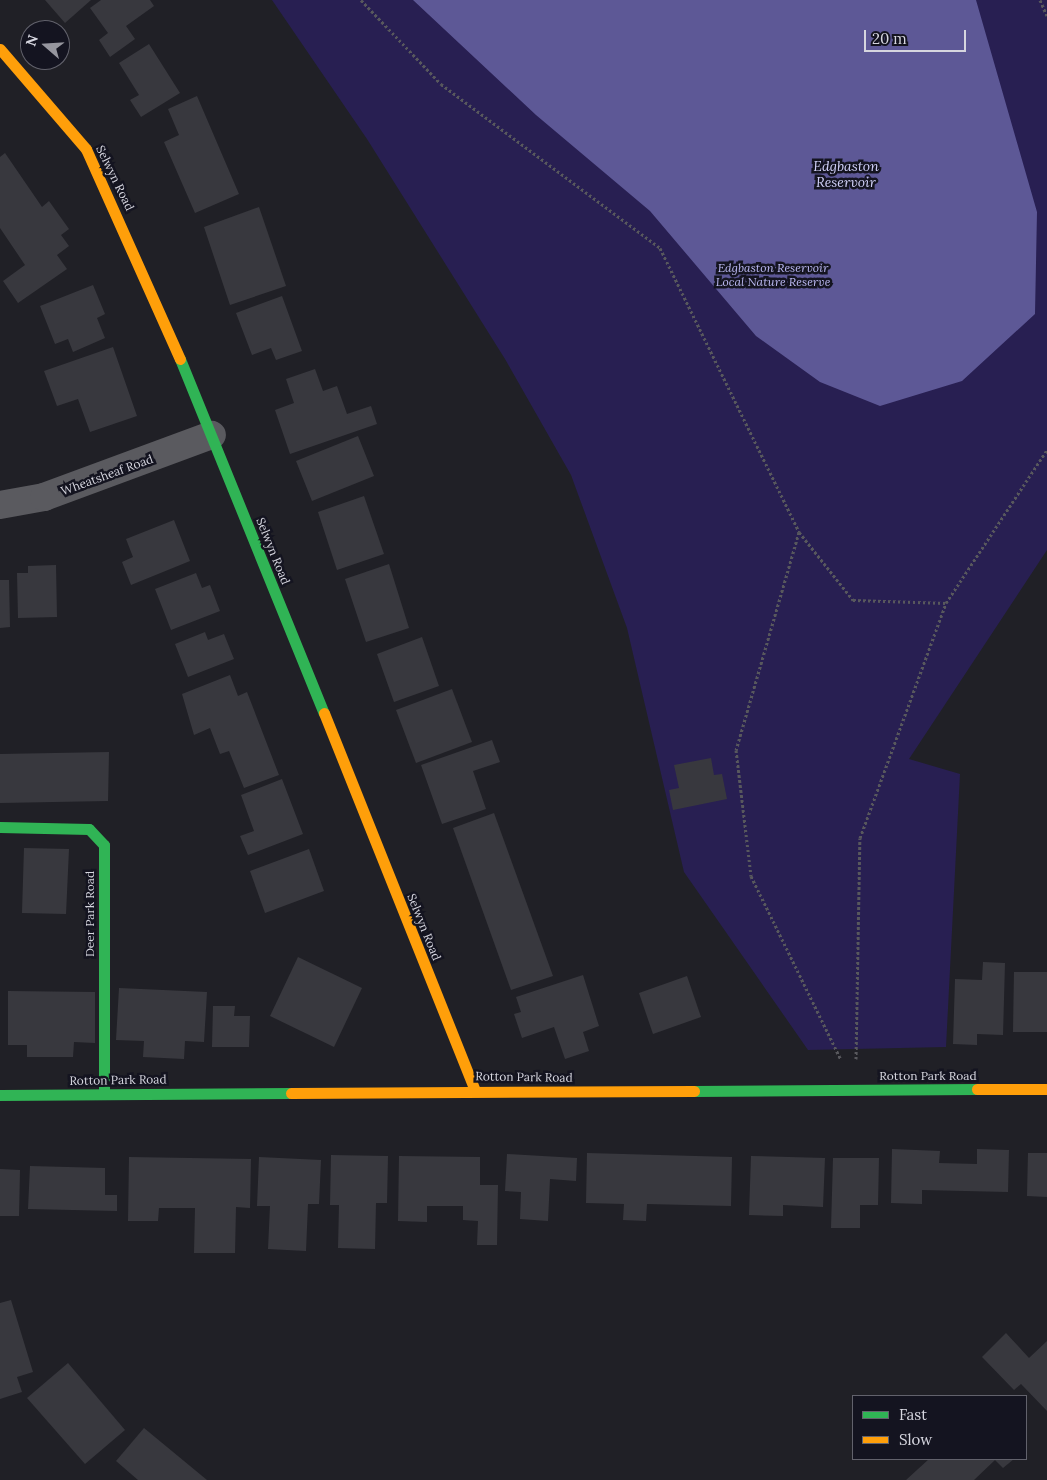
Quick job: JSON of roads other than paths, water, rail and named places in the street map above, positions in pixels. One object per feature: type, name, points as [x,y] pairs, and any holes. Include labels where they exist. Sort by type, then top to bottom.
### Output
[{"type":"street","name":"Selwyn Road","points":[[0,49],[86,149],[212,435],[475,1090]]},
{"type":"street","name":"Wheatsheaf Road","points":[[0,505],[44,498],[212,435]]},
{"type":"street","name":"Deer Park Road","points":[[0,827],[89,829],[104,845],[104,1093]]},
{"type":"street","name":"Rotton Park Road","points":[[0,1095],[475,1090],[659,1093],[1047,1089]]},
{"type":"water","name":"Edgbaston Reservoir","points":[[413,0],[976,0],[1037,212],[1035,314],[962,381],[880,406],[820,382],[756,336],[650,211],[536,115]]},
{"type":"park label","name":"Edgbaston Reservoir Local Nature Reserve","points":[[773,275]]}]
